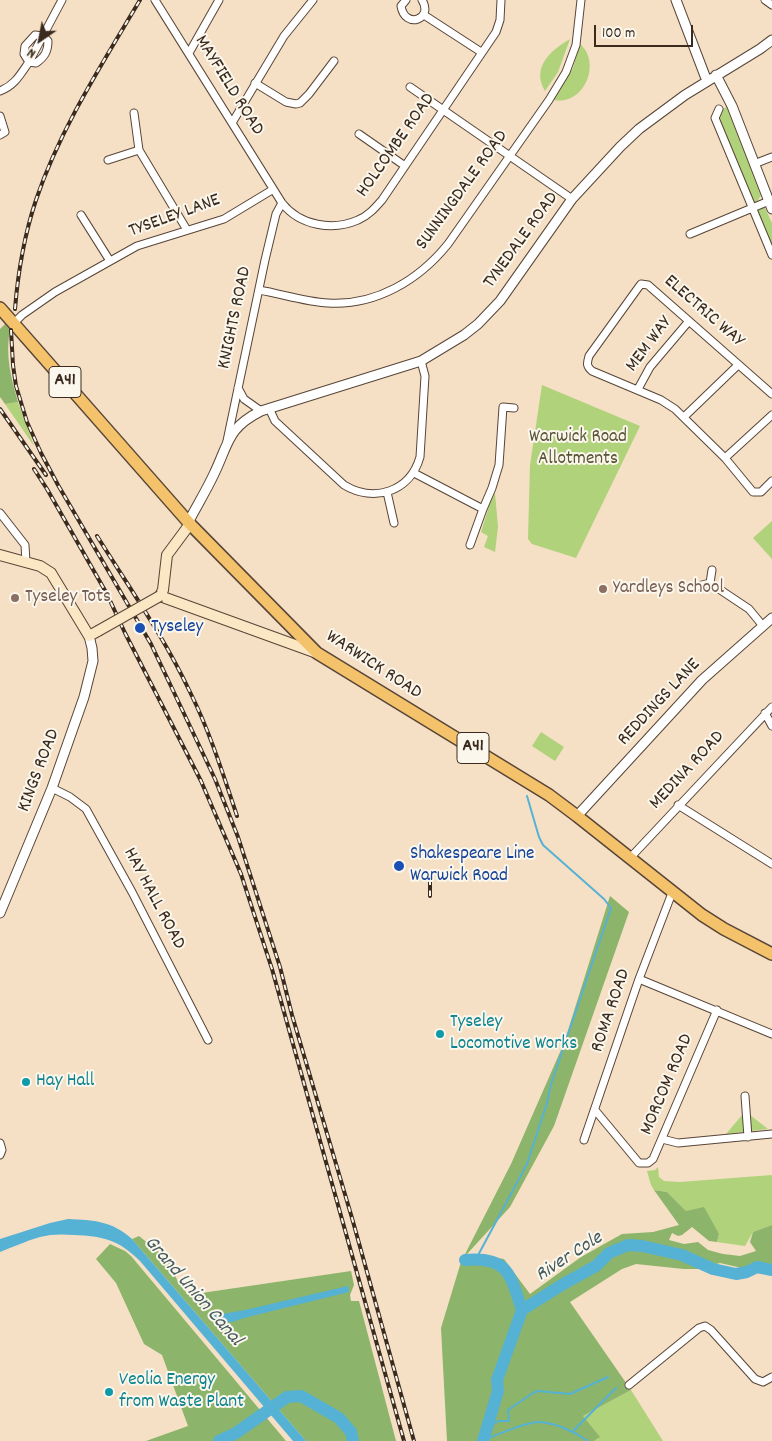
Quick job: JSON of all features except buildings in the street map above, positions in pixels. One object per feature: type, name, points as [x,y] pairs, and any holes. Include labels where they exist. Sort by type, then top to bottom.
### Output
[{"type":"highway","name":"WARWICK ROAD","points":[[0,308],[190,524],[317,653],[414,714],[516,774],[577,816],[702,915],[724,929],[772,954]]},
{"type":"main road","points":[[0,555],[40,566],[51,573],[93,633],[160,596],[163,590],[167,555],[190,524]]},
{"type":"main road","points":[[160,596],[317,653]]},
{"type":"main road","points":[[273,636],[288,637],[295,631]]},
{"type":"street","points":[[0,91],[17,81],[62,0]]},
{"type":"street","name":"MAYFIELD ROAD","points":[[155,0],[272,190]]},
{"type":"street","points":[[189,54],[219,0]]},
{"type":"street","points":[[232,123],[284,36],[313,0]]},
{"type":"street","points":[[406,0],[401,6],[403,13],[407,18],[413,20],[420,19],[424,15],[425,7],[422,0]]},
{"type":"street","name":"HOLCOMBE ROAD","points":[[272,190],[291,212],[315,224],[336,226],[357,221],[376,207],[496,32],[500,20],[501,0]]},
{"type":"street","name":"SUNNINGDALE ROAD","points":[[259,290],[317,302],[339,304],[380,295],[403,285],[430,265],[445,249],[549,100],[566,72],[576,45],[581,0]]},
{"type":"street","points":[[676,0],[704,76],[708,80]]},
{"type":"street","points":[[765,0],[772,5]]},
{"type":"street","points":[[424,15],[481,52]]},
{"type":"street","points":[[29,62],[36,63],[48,51],[48,41],[43,36]]},
{"type":"street","name":"TYNEDALE ROAD","points":[[265,410],[421,361],[464,335],[478,324],[500,301],[572,199],[597,170],[639,130],[708,80],[772,40]]},
{"type":"street","points":[[255,83],[286,102],[300,103],[334,61]]},
{"type":"street","points":[[690,234],[751,208],[770,205],[732,106],[716,75]]},
{"type":"street","points":[[410,87],[572,199]]},
{"type":"street","points":[[719,109],[715,118],[772,255]]},
{"type":"street","points":[[134,113],[138,150],[188,230]]},
{"type":"street","points":[[0,116],[5,132],[0,134]]},
{"type":"street","points":[[359,134],[405,166]]},
{"type":"street","points":[[108,160],[138,150]]},
{"type":"street","points":[[754,164],[772,157]]},
{"type":"street","name":"TYSELEY LANE","points":[[14,324],[22,315],[55,292],[137,246],[224,218],[272,190]]},
{"type":"street","name":"KNIGHTS ROAD","points":[[190,524],[190,519],[215,473],[227,441],[274,223],[282,203]]},
{"type":"street","points":[[81,215],[110,261]]},
{"type":"street","name":"ELECTRIC WAY","points":[[638,390],[592,371],[586,364],[589,356],[642,284],[648,285],[772,394]]},
{"type":"street","name":"MEM WAY","points":[[638,390],[650,367],[689,321]]},
{"type":"street","points":[[238,388],[244,399],[265,410],[344,485],[355,491],[368,494],[387,492],[403,483],[414,473],[420,457],[425,392],[425,376],[421,361]]},
{"type":"street","points":[[684,417],[738,365]]},
{"type":"street","points":[[638,390],[661,400],[684,417],[725,458],[753,492],[761,492],[772,481]]},
{"type":"street","points":[[470,546],[482,510],[492,488],[498,465],[503,407],[514,408]]},
{"type":"street","name":"KNIGHTS ROAD","points":[[227,441],[235,429],[247,418],[265,410]]},
{"type":"street","points":[[725,458],[770,420]]},
{"type":"street","points":[[414,473],[482,510]]},
{"type":"street","points":[[387,492],[394,523]]},
{"type":"street","points":[[0,513],[25,545],[26,562]]},
{"type":"street","points":[[710,583],[712,570]]},
{"type":"street","points":[[698,586],[710,583],[749,609],[763,626]]},
{"type":"street","name":"REDDINGS LANE","points":[[577,816],[702,680],[772,618]]},
{"type":"street","name":"KINGS ROAD","points":[[0,913],[52,788],[81,706],[93,661],[93,633]]},
{"type":"street","name":"MEDINA ROAD","points":[[630,858],[772,707]]},
{"type":"street","points":[[765,713],[772,726]]},
{"type":"street","name":"HAY HALL ROAD","points":[[52,788],[70,797],[86,809],[132,892],[208,1040]]},
{"type":"street","points":[[678,805],[772,864]]},
{"type":"street","name":"ROMA ROAD","points":[[584,1140],[662,915],[672,893]]},
{"type":"street","points":[[640,979],[772,1034]]},
{"type":"street","name":"MORCOM ROAD","points":[[595,1110],[641,1164],[648,1163],[653,1159],[717,1010]]},
{"type":"street","points":[[745,1096],[748,1137]]},
{"type":"street","points":[[662,1139],[678,1143],[772,1134]]},
{"type":"street","points":[[629,1385],[699,1328],[705,1326],[755,1380],[763,1382],[772,1377]]},
{"type":"green space","points":[[570,39],[558,72],[545,91],[540,74],[545,60],[556,48]]},
{"type":"green space","points":[[580,44],[586,52],[589,62],[589,72],[586,81],[581,90],[574,96],[565,100],[554,100],[573,68]]},
{"type":"green space","points":[[727,107],[761,195],[757,202],[752,202],[718,118],[722,109]]},
{"type":"green space","points":[[760,207],[765,208],[772,223],[772,249],[755,211]]},
{"type":"green space","points":[[5,324],[10,330],[8,357],[18,402],[5,404],[0,397],[0,329]]},
{"type":"green space","name":"Warwick Road Allotments","points":[[542,385],[640,426],[576,558],[532,544],[528,539],[530,465]]},
{"type":"green space","points":[[18,402],[34,446],[5,404]]},
{"type":"green space","points":[[495,493],[498,527],[495,552],[484,547],[488,536],[481,532]]},
{"type":"green space","points":[[772,521],[772,559],[753,538]]},
{"type":"green space","points":[[541,732],[564,747],[555,761],[532,746]]},
{"type":"green space","points":[[610,896],[629,912],[554,1126],[510,1207],[467,1254],[504,1259],[530,1294],[581,1257],[622,1234],[653,1232],[679,1225],[654,1190],[667,1192],[686,1211],[704,1207],[719,1234],[717,1242],[709,1241],[692,1227],[682,1235],[678,1236],[672,1233],[669,1240],[684,1244],[698,1242],[708,1250],[740,1256],[756,1251],[750,1242],[753,1232],[772,1225],[772,1272],[755,1271],[720,1263],[698,1269],[636,1264],[622,1269],[570,1302],[631,1390],[583,1416],[600,1437],[594,1441],[447,1441],[441,1328],[461,1262],[511,1164],[564,1043]]},
{"type":"green space","points":[[743,1114],[750,1115],[768,1129],[726,1134]]},
{"type":"green space","points":[[658,1167],[659,1177],[664,1181],[680,1182],[772,1175],[772,1225],[753,1232],[745,1246],[717,1242],[719,1234],[686,1211],[667,1192],[654,1190],[647,1171],[655,1170]]},
{"type":"green space","points":[[139,1236],[170,1261],[177,1280],[188,1295],[351,1271],[354,1285],[350,1295],[351,1301],[359,1301],[396,1441],[306,1441],[132,1239]]},
{"type":"green space","points":[[110,1244],[131,1256],[286,1441],[146,1441],[188,1426],[162,1355],[144,1344],[116,1283],[96,1259]]},
{"type":"green space","points":[[631,1390],[663,1441],[594,1441],[599,1438],[583,1416]]},
{"type":"water","points":[[68,1219],[86,1220],[110,1225],[132,1239],[306,1441],[293,1441],[140,1261],[125,1248],[102,1238],[57,1235],[44,1236],[0,1252],[0,1239]]},
{"type":"water","points":[[348,1286],[349,1292],[234,1321],[218,1321],[212,1319],[211,1316],[245,1310]]},
{"type":"waterway","points":[[476,1259],[527,1164],[547,1103],[551,1084],[611,908],[604,899],[543,845],[527,796]]},
{"type":"waterway","name":"River Cole","points":[[483,1441],[498,1391],[497,1380],[522,1310],[596,1266],[609,1253],[628,1245],[642,1246],[682,1255],[713,1269],[736,1274],[747,1272],[757,1267],[772,1270]]},
{"type":"waterway","points":[[465,1260],[491,1261],[506,1270],[522,1310]]},
{"type":"waterway","points":[[488,1426],[499,1421],[509,1421],[508,1410],[533,1393],[538,1391],[570,1394],[608,1377]]},
{"type":"waterway","points":[[573,1431],[616,1388]]},
{"type":"waterway","name":"River Cole","points":[[219,1441],[236,1433],[287,1397],[301,1396],[339,1418],[351,1432],[353,1441]]},
{"type":"waterway","points":[[484,1440],[520,1426],[540,1422],[565,1428],[588,1441]]},
{"type":"railway","points":[[15,309],[25,241],[36,200],[46,174],[69,122],[140,0]]},
{"type":"railway","points":[[11,330],[16,386],[27,422],[58,485],[151,644],[215,779],[238,837],[280,967],[292,1015],[352,1218],[414,1441]]},
{"type":"railway","points":[[0,409],[46,475]]},
{"type":"railway","points":[[34,469],[107,594],[201,781],[241,874],[272,969],[404,1441]]},
{"type":"railway","points":[[97,536],[146,613],[180,672],[210,738],[237,816]]},
{"type":"railway","points":[[430,877],[430,896]]},
{"type":"place","name":"Yardleys School","points":[[603,589]]},
{"type":"place","name":"Tyseley Tots","points":[[15,598]]},
{"type":"place","name":"Tyseley","points":[[140,628]]},
{"type":"place","name":"Shakespeare Line Warwick Road","points":[[399,866]]},
{"type":"place","name":"Tyseley Locomotive Works","points":[[440,1034]]},
{"type":"place","name":"Hay Hall","points":[[26,1082]]},
{"type":"place","name":"Veolia Energy from Waste Plant","points":[[109,1392]]},
{"type":"water label","name":"Grand Union Canal","points":[[192,1292]]}]
